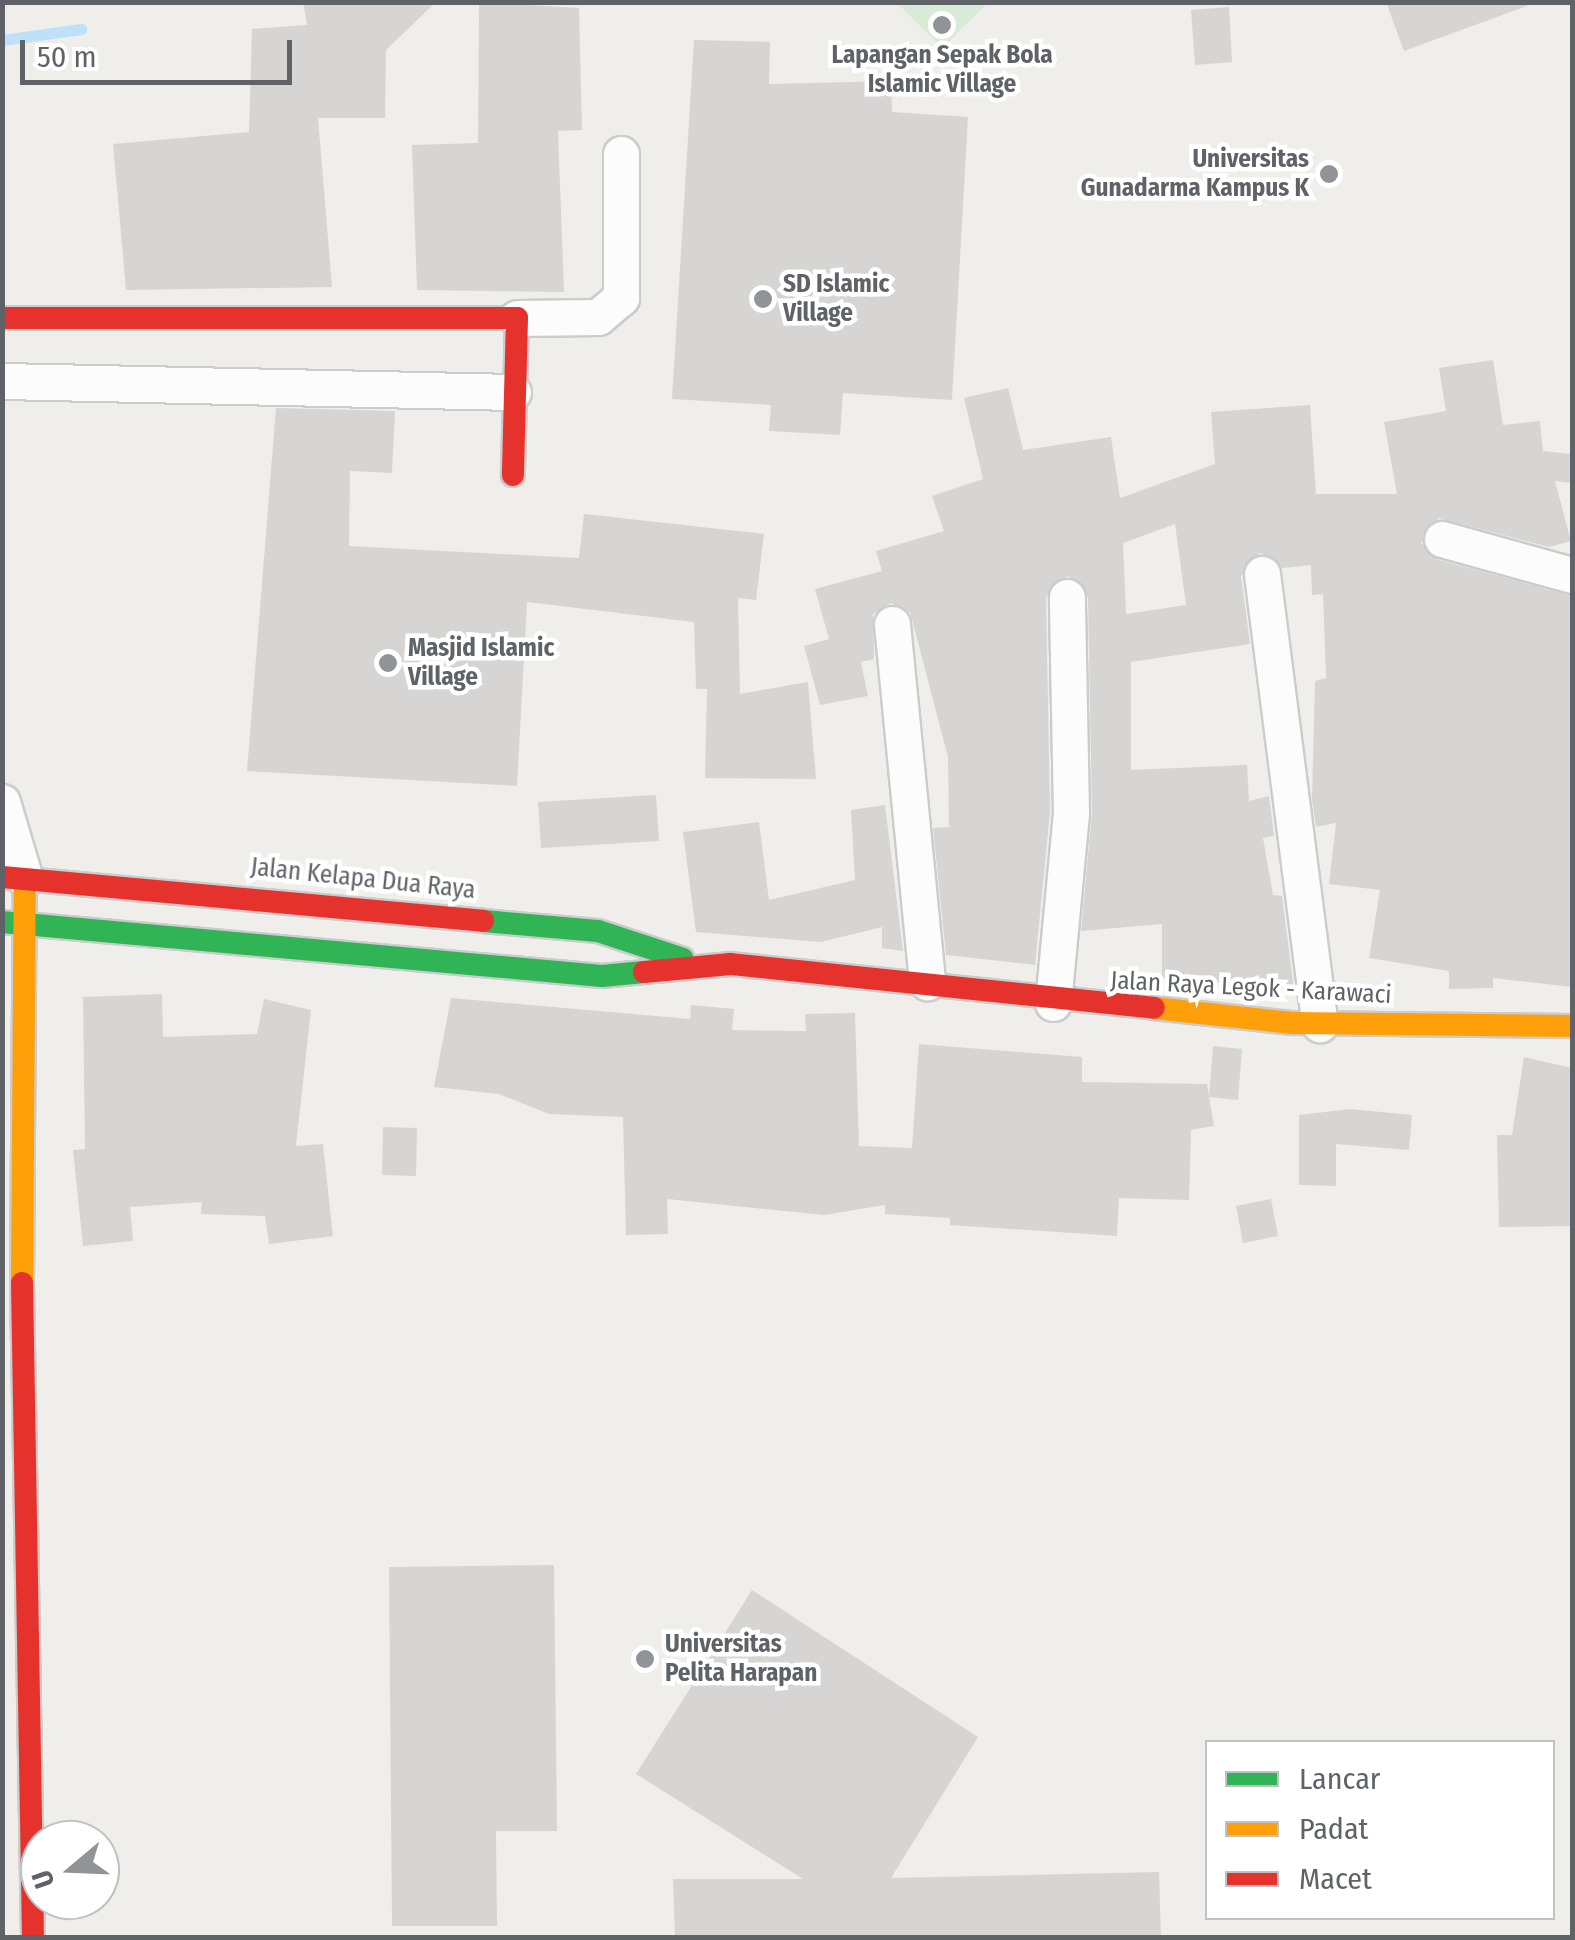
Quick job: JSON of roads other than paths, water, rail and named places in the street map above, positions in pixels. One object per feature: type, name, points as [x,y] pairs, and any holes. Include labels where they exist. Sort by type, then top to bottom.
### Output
[{"type":"main road","points":[[2,318],[517,318],[513,476]]},
{"type":"main road","points":[[14,878],[32,1938]]},
{"type":"main road","name":"Jalan Kelapa Dua Raya","points":[[14,878],[370,907],[598,932],[691,962],[928,982]]},
{"type":"main road","points":[[368,952],[370,907]]},
{"type":"main road","name":"Jalan Kelapa Dua Raya","points":[[13,923],[602,976],[691,962]]},
{"type":"main road","name":"Jalan Raya Legok - Karawaci","points":[[928,982],[1053,1003],[1320,1024],[1572,1026]]},
{"type":"street","points":[[517,318],[598,318],[622,298],[620,154]]},
{"type":"street","points":[[2,382],[513,392]]},
{"type":"street","points":[[1442,539],[1572,575]]},
{"type":"street","points":[[1262,574],[1320,1024]]},
{"type":"street","points":[[1053,1003],[1072,813],[1067,596]]},
{"type":"street","points":[[892,624],[928,982]]},
{"type":"street","points":[[2,802],[14,878]]},
{"type":"waterway","points":[[2,40],[81,29]]},
{"type":"place","name":"Lapangan Sepak Bola Islamic Village","points":[[942,25]]},
{"type":"place","name":"Universitas Gunadarma Kampus K","points":[[1329,174]]},
{"type":"place","name":"SD Islamic Village","points":[[763,299]]},
{"type":"place","name":"Masjid Islamic Village","points":[[388,663]]},
{"type":"place","name":"Universitas Pelita Harapan","points":[[645,1659]]}]
